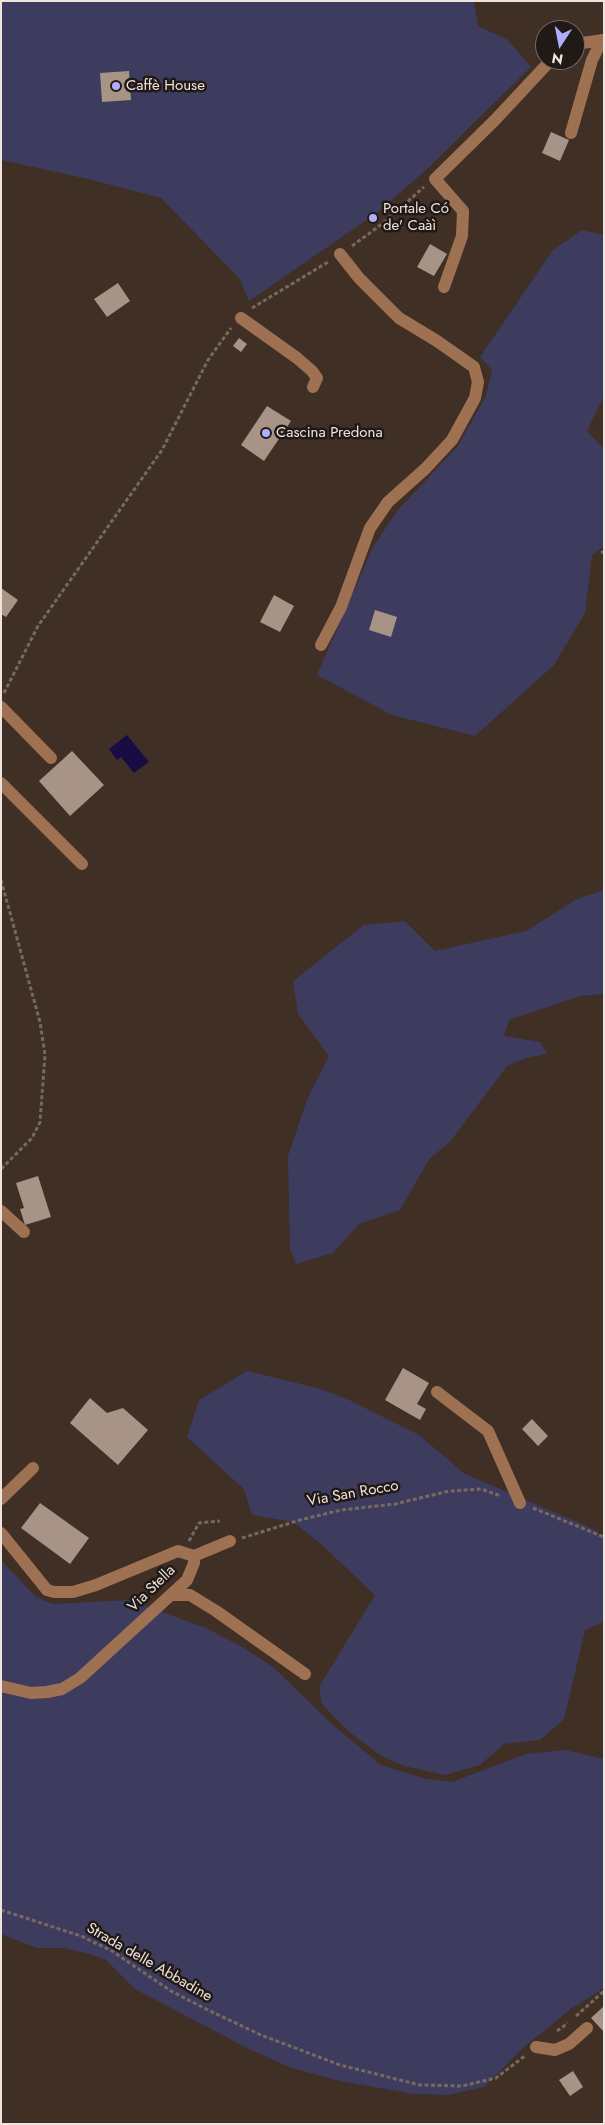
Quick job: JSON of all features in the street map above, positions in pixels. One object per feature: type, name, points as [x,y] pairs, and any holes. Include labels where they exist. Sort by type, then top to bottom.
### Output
[{"type":"street","points":[[585,43],[603,40]]},
{"type":"street","points":[[571,133],[592,60],[603,40]]},
{"type":"street","points":[[444,287],[462,236],[463,211],[434,179],[495,120],[542,70]]},
{"type":"street","points":[[321,645],[340,607],[370,528],[388,502],[426,469],[452,440],[475,398],[478,382],[474,367],[400,318],[358,278],[340,254]]},
{"type":"street","points":[[240,318],[298,358],[312,371],[316,378],[313,387]]},
{"type":"street","points":[[1,707],[51,758]]},
{"type":"street","points":[[1,782],[82,864]]},
{"type":"street","points":[[1,1211],[24,1232]]},
{"type":"street","points":[[437,1392],[488,1432],[523,1504]]},
{"type":"street","points":[[1,1499],[33,1468]]},
{"type":"street","name":"Via Stella","points":[[1,1532],[47,1590],[62,1593],[96,1585],[178,1551],[189,1554],[194,1563],[187,1580],[80,1678],[62,1689],[31,1693],[1,1686]]},
{"type":"street","points":[[189,1554],[230,1542]]},
{"type":"street","points":[[172,1595],[190,1595],[216,1611],[305,1674]]},
{"type":"street","points":[[536,2047],[555,2050],[569,2044],[587,2028]]},
{"type":"path","points":[[1,700],[38,626],[162,450],[208,360],[229,330],[240,318],[266,298],[340,254],[382,224],[434,179]]},
{"type":"path","points":[[1,880],[40,1022],[46,1055],[40,1122],[32,1138],[1,1169]]},
{"type":"path","name":"Via San Rocco","points":[[230,1542],[340,1510],[396,1504],[449,1491],[481,1489],[523,1504],[604,1538]]},
{"type":"path","points":[[189,1554],[199,1523],[220,1521]]},
{"type":"path","name":"Strada delle Abbadine","points":[[1,1910],[82,1936],[112,1951],[171,1992],[262,2035],[340,2064],[434,2086],[462,2086],[496,2078],[604,1991]]},
{"type":"shaded area","points":[[1,1],[474,1],[478,26],[508,40],[531,67],[428,168],[378,212],[249,301],[239,278],[161,198],[88,179],[1,160]]},
{"type":"shaded area","points":[[582,230],[604,235],[604,396],[587,431],[604,449],[604,546],[592,555],[585,613],[554,665],[475,736],[392,715],[317,675],[373,547],[397,511],[458,446],[486,396],[492,370],[480,357],[553,250]]},
{"type":"shaded area","points":[[127,735],[149,762],[134,773],[121,757],[117,760],[109,749]]},
{"type":"shaded area","points":[[604,890],[604,994],[580,996],[509,1020],[504,1036],[540,1042],[547,1054],[526,1058],[507,1066],[449,1143],[430,1158],[400,1210],[359,1224],[333,1253],[296,1264],[290,1249],[288,1156],[308,1097],[329,1056],[298,1014],[293,981],[364,925],[405,921],[435,951],[526,931],[577,899]]},
{"type":"shaded area","points":[[247,1371],[318,1388],[349,1400],[419,1435],[465,1474],[589,1527],[604,1537],[604,1622],[585,1630],[564,1719],[540,1740],[504,1744],[480,1765],[445,1775],[404,1766],[380,1755],[348,1731],[322,1704],[319,1687],[375,1595],[320,1543],[293,1522],[252,1515],[244,1489],[187,1437],[199,1400]]},
{"type":"shaded area","points":[[1,1560],[36,1597],[53,1604],[129,1600],[206,1628],[246,1649],[274,1668],[335,1727],[381,1765],[423,1778],[452,1782],[526,1754],[565,1750],[604,1759],[604,1988],[571,2009],[523,2048],[484,2087],[448,2095],[414,2094],[340,2081],[291,2068],[245,2047],[135,1989],[106,1960],[64,1948],[37,1948],[1,1934]]},
{"type":"building","name":"Caffè House","points":[[129,71],[131,100],[102,102],[100,73]]},
{"type":"building","points":[[551,132],[569,140],[560,161],[542,153]]},
{"type":"building","points":[[430,244],[447,254],[434,276],[417,267]]},
{"type":"building","points":[[118,283],[130,301],[107,317],[94,299]]},
{"type":"building","points":[[239,338],[247,344],[241,352],[233,346]]},
{"type":"building","name":"Cascina Predona","points":[[267,406],[291,421],[264,461],[241,445]]},
{"type":"building","points":[[1,588],[18,600],[6,617],[1,614]]},
{"type":"building","points":[[274,595],[294,606],[280,632],[260,622]]},
{"type":"building","points":[[375,610],[397,617],[391,637],[369,630]]},
{"type":"building","points":[[72,751],[104,785],[70,816],[39,781]]},
{"type":"building","points":[[38,1176],[51,1217],[25,1225],[20,1209],[24,1208],[16,1183]]},
{"type":"building","points":[[403,1368],[429,1383],[417,1404],[426,1409],[420,1420],[385,1400]]},
{"type":"building","points":[[90,1398],[107,1413],[123,1408],[148,1430],[118,1465],[70,1423]]},
{"type":"building","points":[[532,1419],[548,1436],[538,1446],[522,1429]]},
{"type":"building","points":[[40,1503],[89,1538],[70,1564],[21,1528]]},
{"type":"building","points":[[604,2006],[604,2032],[591,2018]]},
{"type":"building","points":[[573,2071],[583,2087],[570,2096],[559,2080]]},
{"type":"place","name":"Caffè House","points":[[116,86]]},
{"type":"place","name":"Portale Có de' Caàì","points":[[373,218]]},
{"type":"place","name":"Cascina Predona","points":[[266,433]]}]
